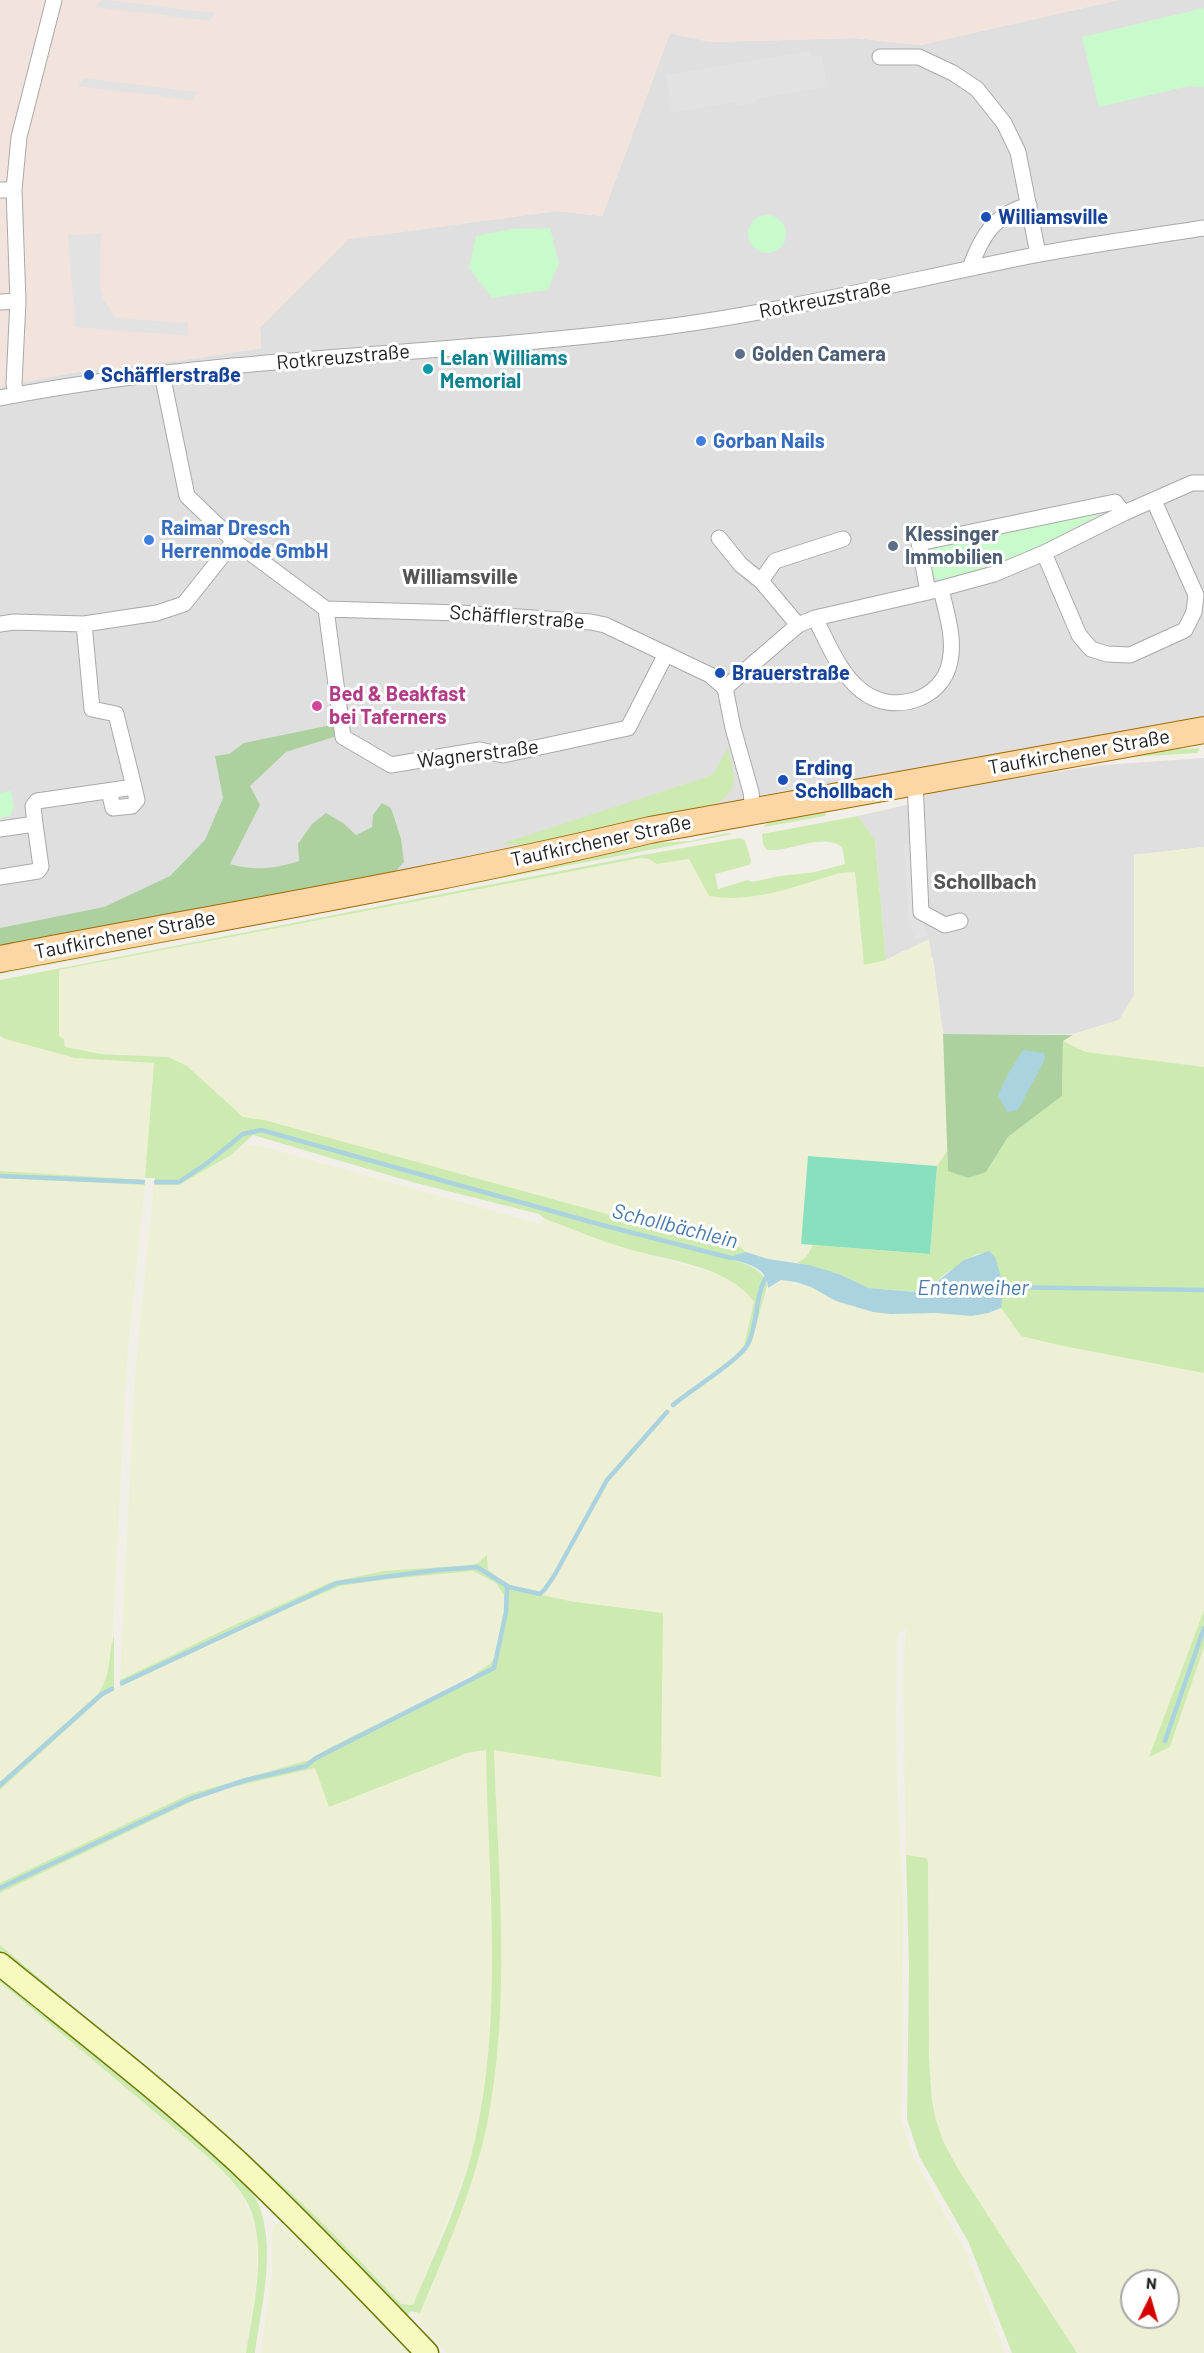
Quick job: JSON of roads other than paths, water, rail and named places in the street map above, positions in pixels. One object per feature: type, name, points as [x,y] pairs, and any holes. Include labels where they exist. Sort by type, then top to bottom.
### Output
[{"type":"main road","name":"Taufkirchener Straße","points":[[0,958],[371,889],[753,810],[1204,730]]},
{"type":"main road","points":[[0,1964],[136,2073],[237,2162],[326,2246],[427,2353]]},
{"type":"street","points":[[16,395],[14,384],[18,301],[7,190],[54,0]]},
{"type":"street","points":[[880,57],[919,57],[953,73],[977,89],[1004,123],[1018,152],[1038,254]]},
{"type":"street","points":[[970,268],[978,244],[997,219],[1013,210],[1029,205]]},
{"type":"street","name":"Rotkreuzstraße","points":[[0,398],[226,366],[654,328],[814,302],[1038,254],[1204,228]]},
{"type":"street","points":[[0,302],[18,301]]},
{"type":"street","points":[[162,374],[187,496],[234,541],[326,609]]},
{"type":"street","points":[[753,810],[751,792],[733,728],[725,688],[798,625],[815,618],[994,574],[1192,483],[1204,483]]},
{"type":"street","points":[[1044,553],[1079,635],[1091,649],[1116,656],[1130,655],[1185,630],[1194,612],[1196,595],[1154,501]]},
{"type":"street","points":[[815,618],[835,657],[857,687],[865,693],[884,700],[912,702],[938,685],[946,674],[950,662],[951,637],[919,543],[1114,502],[1124,513]]},
{"type":"street","points":[[719,538],[741,565],[761,581],[798,625]]},
{"type":"street","points":[[761,581],[775,561],[843,539]]},
{"type":"street","points":[[0,624],[14,622],[84,624],[157,613],[184,604],[234,541]]},
{"type":"street","name":"Schäfflerstraße","points":[[326,609],[448,612],[591,622],[605,625],[710,675],[725,688]]},
{"type":"street","name":"Wagnerstraße","points":[[326,609],[343,738],[391,765],[480,750],[503,755],[628,728],[666,654]]},
{"type":"street","points":[[0,877],[38,871],[41,867],[33,806],[37,801],[134,787],[116,714],[92,709],[84,624]]},
{"type":"street","points":[[915,782],[921,912],[945,925],[960,921]]},
{"type":"street","points":[[0,829],[36,824]]},
{"type":"water","points":[[1023,1050],[1044,1053],[1045,1059],[1018,1110],[1007,1112],[998,1095]]},
{"type":"water","name":"Entenweiher","points":[[989,1251],[995,1257],[1004,1286],[1001,1308],[972,1316],[873,1312],[836,1301],[811,1287],[796,1282],[781,1280],[768,1288],[764,1275],[759,1270],[746,1263],[725,1258],[746,1252],[768,1259],[809,1265],[839,1274],[869,1288],[914,1292],[929,1288],[964,1260]]},
{"type":"waterway","name":"Schollbächlein","points":[[156,1182],[179,1182],[243,1134],[261,1130],[602,1225],[731,1258]]},
{"type":"waterway","name":"Schollbächlein","points":[[0,1176],[143,1182]]},
{"type":"waterway","points":[[673,1405],[736,1358],[748,1344],[761,1291],[768,1274]]},
{"type":"waterway","name":"Schollbächlein","points":[[998,1287],[1204,1290]]},
{"type":"waterway","points":[[122,1683],[337,1583],[477,1567],[509,1587],[540,1594],[554,1576],[607,1480],[667,1412]]},
{"type":"waterway","points":[[0,1888],[190,1799],[246,1780],[306,1766],[316,1758],[494,1668],[506,1612],[507,1586]]},
{"type":"waterway","points":[[1165,1741],[1204,1628]]},
{"type":"waterway","points":[[0,1785],[102,1694],[112,1689]]},
{"type":"place","name":"Williamsville","points":[[986,217]]},
{"type":"place","name":"Golden Camera","points":[[740,354]]},
{"type":"place","name":"Lelan Williams Memorial","points":[[428,369]]},
{"type":"place","name":"Schäfflerstraße","points":[[89,375]]},
{"type":"place","name":"Gorban Nails","points":[[701,441]]},
{"type":"place","name":"Raimar Dresch Herrenmode GmbH","points":[[149,540]]},
{"type":"place","name":"Klessinger Immobilien","points":[[893,546]]},
{"type":"place","name":"Brauerstraße","points":[[720,673]]},
{"type":"place","name":"Bed & Beakfast bei Taferners","points":[[317,706]]},
{"type":"place","name":"Erding Schollbach","points":[[783,780]]},
{"type":"district","name":"Williamsville","points":[[460,577]]},
{"type":"district","name":"Schollbach","points":[[985,882]]}]
